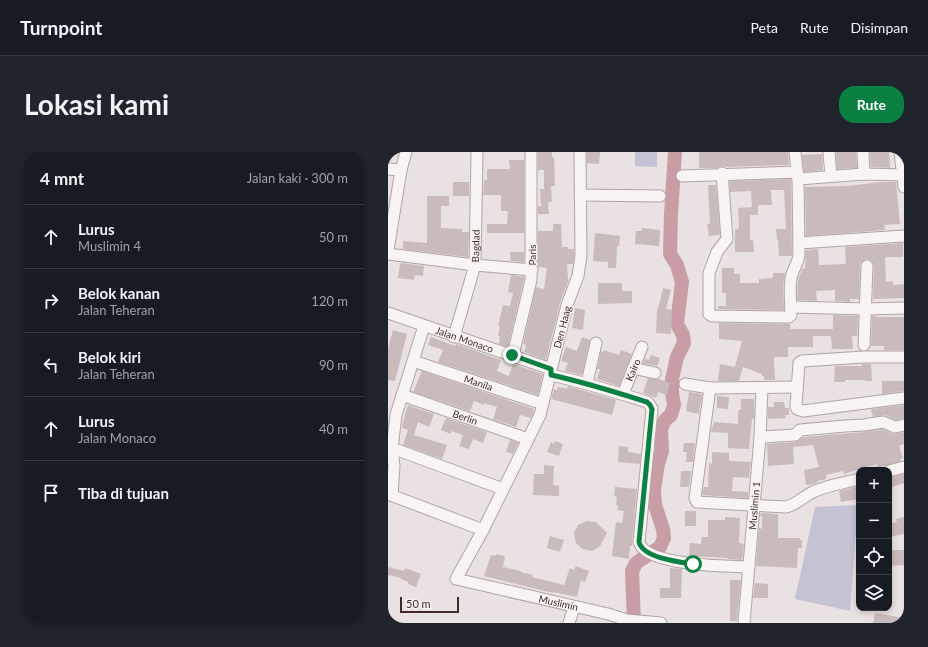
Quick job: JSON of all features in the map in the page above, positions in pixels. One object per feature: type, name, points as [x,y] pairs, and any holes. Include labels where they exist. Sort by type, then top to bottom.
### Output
[{"type":"street","points":[[388,250],[389,231],[406,152]]},
{"type":"street","name":"Bagdad","points":[[454,337],[475,265],[477,152]]},
{"type":"street","name":"Paris","points":[[512,355],[531,280],[532,270],[531,152]]},
{"type":"street","name":"Den Haag","points":[[456,579],[483,530],[538,420],[543,404],[567,305],[578,276],[580,266],[580,152]]},
{"type":"street","points":[[722,173],[727,239],[717,252],[709,273],[709,314],[712,316],[787,317],[790,316],[791,307],[790,281],[799,260],[798,175],[795,152]]},
{"type":"street","points":[[829,152],[831,176]]},
{"type":"street","points":[[863,152],[864,174]]},
{"type":"street","points":[[900,152],[904,175],[904,186]]},
{"type":"street","points":[[388,169],[401,170]]},
{"type":"street","points":[[682,176],[722,173],[831,176],[864,174],[904,175]]},
{"type":"street","points":[[580,195],[660,196]]},
{"type":"street","points":[[799,243],[904,236]]},
{"type":"street","points":[[388,254],[475,265],[532,270]]},
{"type":"street","points":[[864,345],[867,266]]},
{"type":"street","points":[[791,307],[866,309],[904,308]]},
{"type":"street","name":"Jalan Monaco","points":[[388,313],[454,337],[512,355],[551,372],[647,402],[652,409],[639,542],[641,548],[645,552],[656,556],[693,564],[749,567]]},
{"type":"street","points":[[424,326],[396,415],[392,448],[394,466],[390,495],[483,530]]},
{"type":"street","points":[[587,383],[596,343]]},
{"type":"street","name":"Kairo","points":[[622,394],[642,347]]},
{"type":"street","points":[[904,357],[802,361],[799,363],[796,406],[797,409],[803,411],[904,398]]},
{"type":"street","name":"Manila","points":[[413,361],[543,404]]},
{"type":"street","points":[[633,368],[655,373]]},
{"type":"street","points":[[684,384],[710,388],[797,387]]},
{"type":"street","points":[[710,388],[696,501],[699,503],[790,506],[820,489],[856,480]]},
{"type":"street","name":"Muslimin 1","points":[[744,623],[760,437],[762,388]]},
{"type":"street","name":"Berlin","points":[[402,395],[528,439]]},
{"type":"street","points":[[760,437],[795,435],[800,430],[860,426],[883,422],[895,427],[904,425]]},
{"type":"street","points":[[392,448],[503,489]]},
{"type":"street","points":[[892,470],[904,467]]},
{"type":"street","name":"Muslimin","points":[[456,579],[608,614],[627,620],[656,622]]},
{"type":"street","points":[[569,623],[574,607]]},
{"type":"shaded area","points":[[635,152],[657,152],[657,167],[635,166]]},
{"type":"shaded area","points":[[856,505],[856,532],[850,611],[795,599],[815,507]]},
{"type":"building","points":[[538,152],[552,152],[552,157],[554,157],[555,186],[551,186],[552,202],[548,202],[549,214],[538,214],[538,206],[541,206],[540,189],[544,189],[544,170],[538,170]]},
{"type":"building","points":[[587,152],[600,152],[599,164],[587,163]]},
{"type":"building","points":[[699,152],[788,152],[789,165],[722,166],[718,168],[699,168]]},
{"type":"building","points":[[836,152],[856,152],[857,168],[837,169]]},
{"type":"building","points":[[870,152],[889,152],[890,168],[871,167]]},
{"type":"building","points":[[822,154],[823,170],[804,172],[802,155]]},
{"type":"building","points":[[509,160],[524,160],[524,233],[487,233],[487,224],[507,224],[508,211],[501,211],[501,195],[483,195],[484,180],[487,180],[487,169],[510,169]]},
{"type":"building","points":[[791,179],[792,256],[779,256],[777,240],[776,229],[786,229],[784,190],[771,190],[772,205],[758,205],[758,215],[750,215],[750,240],[753,240],[754,252],[735,252],[735,229],[738,229],[739,226],[738,208],[752,207],[751,191],[730,192],[730,181]]},
{"type":"building","points":[[453,182],[469,182],[469,196],[453,196]]},
{"type":"building","points":[[881,182],[896,182],[900,224],[884,225],[885,230],[806,236],[805,187],[847,186]]},
{"type":"building","points":[[708,185],[716,185],[720,235],[709,236],[707,224],[710,224]]},
{"type":"building","points":[[427,196],[449,196],[449,206],[441,206],[441,228],[462,229],[462,232],[469,232],[468,257],[403,249],[403,241],[427,243]]},
{"type":"building","points":[[553,224],[561,224],[562,247],[574,249],[574,255],[573,264],[567,264],[569,279],[560,303],[546,360],[524,352],[526,345],[523,344],[536,287],[544,289],[547,268],[538,267],[538,231],[553,231]]},
{"type":"building","points":[[642,228],[660,230],[659,246],[635,244],[636,231],[642,231]]},
{"type":"building","points":[[595,233],[620,236],[619,246],[617,246],[616,268],[608,268],[608,262],[593,261]]},
{"type":"building","points":[[903,243],[903,257],[886,257],[885,259],[886,282],[893,281],[893,285],[904,284],[904,298],[873,299],[874,266],[871,260],[867,259],[861,262],[860,265],[859,299],[850,299],[850,302],[835,301],[835,290],[816,291],[817,301],[797,300],[798,280],[802,269],[805,269],[806,250],[818,249],[819,265],[846,264],[845,247]]},
{"type":"building","points":[[510,252],[524,252],[524,262],[511,261]]},
{"type":"building","points":[[401,263],[424,266],[423,276],[415,275],[414,280],[398,278]]},
{"type":"building","points":[[722,268],[734,268],[734,274],[740,274],[740,283],[759,283],[759,279],[773,278],[773,273],[785,273],[783,287],[784,310],[718,309],[718,306],[726,306],[726,293],[722,293]]},
{"type":"building","points":[[511,275],[524,277],[524,279],[508,347],[499,344],[500,336],[498,336],[500,326],[498,326],[503,305],[510,306],[513,293],[508,292]]},
{"type":"building","points":[[598,283],[622,283],[622,291],[632,291],[632,303],[598,304]]},
{"type":"building","points":[[663,288],[671,290],[666,309],[672,310],[671,334],[656,333],[657,309]]},
{"type":"building","points":[[575,308],[585,310],[583,330],[572,328]]},
{"type":"building","points":[[833,315],[858,316],[857,336],[852,336],[853,349],[832,349],[831,336],[813,336],[813,347],[788,347],[788,357],[774,357],[775,380],[764,380],[764,376],[762,376],[762,374],[743,367],[739,381],[718,381],[720,364],[735,367],[742,341],[719,339],[719,323],[790,324],[790,329],[833,329]]},
{"type":"building","points":[[872,316],[904,317],[904,350],[884,350],[884,346],[871,346]]},
{"type":"building","points":[[393,330],[407,334],[395,381],[388,380],[388,349]]},
{"type":"building","points":[[431,337],[501,360],[497,371],[509,376],[513,364],[543,374],[538,395],[438,362],[443,350],[428,345]]},
{"type":"building","points":[[582,337],[590,340],[582,375],[565,371],[568,363],[561,361],[566,347],[577,351]]},
{"type":"building","points":[[604,350],[619,355],[621,350],[632,354],[619,386],[597,379],[600,369],[597,369],[601,351],[603,352]]},
{"type":"building","points":[[651,355],[660,358],[657,366],[643,363],[645,359],[649,360]]},
{"type":"building","points":[[862,364],[871,364],[872,381],[845,380],[845,382],[834,382],[835,366],[862,366]]},
{"type":"building","points":[[422,371],[534,409],[531,418],[520,415],[516,427],[493,419],[497,407],[484,403],[484,405],[474,401],[470,411],[413,392]]},
{"type":"building","points":[[648,378],[658,379],[670,383],[667,395],[658,392],[656,398],[643,393]]},
{"type":"building","points":[[882,381],[904,381],[904,391],[882,394]]},
{"type":"building","points":[[568,386],[616,400],[612,415],[551,399],[554,389],[557,390],[558,387],[567,389]]},
{"type":"building","points":[[689,392],[702,394],[699,414],[686,411]]},
{"type":"building","points":[[717,396],[729,397],[728,409],[717,408]]},
{"type":"building","points":[[741,399],[754,399],[754,419],[752,419],[749,449],[728,448],[728,433],[711,432],[714,422],[738,424],[738,410],[741,410]]},
{"type":"building","points":[[774,402],[784,402],[785,408],[789,408],[789,415],[785,415],[786,418],[768,419],[768,407],[774,407]]},
{"type":"building","points":[[408,405],[434,414],[429,427],[418,422],[414,435],[447,445],[442,459],[403,445],[408,430],[402,428],[402,426]]},
{"type":"building","points":[[904,405],[904,418],[896,420],[885,415],[873,417],[871,409]]},
{"type":"building","points":[[446,418],[487,432],[483,443],[473,439],[469,449],[459,446],[463,435],[451,431],[451,434],[441,430]]},
{"type":"building","points":[[882,429],[893,434],[904,432],[904,444],[899,446],[903,458],[900,459],[901,461],[880,467],[877,467],[877,464],[866,467],[856,467],[856,470],[844,474],[843,471],[826,475],[826,479],[817,481],[818,482],[814,484],[806,485],[804,470],[819,467],[813,445],[793,447],[794,464],[768,466],[767,444],[795,442],[803,437]]},
{"type":"building","points":[[510,440],[518,443],[513,454],[506,452]]},
{"type":"building","points":[[555,441],[563,444],[559,456],[547,452],[551,442],[554,444]]},
{"type":"building","points":[[684,443],[695,443],[693,462],[686,462],[687,452],[683,452]]},
{"type":"building","points":[[619,446],[628,447],[628,452],[641,454],[640,464],[618,462]]},
{"type":"building","points":[[712,452],[729,453],[729,461],[751,462],[749,478],[733,477],[732,491],[748,492],[748,498],[702,495],[704,487],[708,487],[709,463],[712,464]]},
{"type":"building","points":[[544,465],[554,466],[553,485],[559,486],[559,496],[533,495],[534,474],[544,474]]},
{"type":"building","points":[[681,471],[691,471],[689,487],[680,487]]},
{"type":"building","points":[[904,474],[904,483],[892,487],[892,477]]},
{"type":"building","points":[[615,487],[637,489],[632,546],[630,546],[629,559],[612,556],[616,522],[622,523],[624,511],[617,510],[617,497],[614,496]]},
{"type":"building","points":[[856,487],[856,500],[841,502],[839,491]]},
{"type":"building","points":[[685,511],[696,511],[696,526],[685,526]]},
{"type":"building","points":[[761,513],[778,514],[778,538],[800,538],[800,540],[802,540],[802,548],[798,548],[797,568],[756,566],[759,528],[762,529]]},
{"type":"building","points":[[725,517],[740,518],[739,543],[744,544],[742,560],[689,556],[690,543],[701,544],[702,537],[708,537],[708,520],[725,520]]},
{"type":"building","points":[[904,517],[904,534],[892,536],[892,523],[897,522],[896,519]]},
{"type":"building","points":[[587,521],[596,522],[607,533],[600,546],[592,551],[582,549],[576,543],[574,533],[578,525]]},
{"type":"building","points":[[550,536],[564,540],[560,552],[547,548]]},
{"type":"building","points":[[892,550],[904,550],[904,565],[892,566]]},
{"type":"building","points":[[496,554],[505,556],[503,567],[533,575],[532,577],[564,585],[570,568],[574,570],[576,566],[589,571],[585,582],[581,580],[577,597],[553,593],[484,576],[491,555],[495,556]]},
{"type":"building","points":[[388,567],[404,571],[405,568],[421,574],[416,587],[408,584],[408,582],[401,578],[388,575]]},
{"type":"building","points":[[670,568],[682,569],[681,598],[660,598],[660,588],[670,588]]},
{"type":"building","points":[[730,580],[741,580],[737,621],[730,621]]},
{"type":"building","points":[[755,583],[768,584],[768,598],[753,598]]},
{"type":"building","points":[[875,613],[904,618],[904,623],[873,623]]},
{"type":"waterway","points":[[634,623],[632,571],[636,563],[660,547],[664,538],[663,529],[655,505],[654,490],[658,464],[662,451],[661,429],[665,420],[671,415],[674,405],[672,379],[677,357],[684,343],[683,335],[677,324],[682,282],[677,265],[670,254],[675,152]]},
{"type":"route","points":[[512,355],[551,369],[551,375],[587,383],[647,402],[650,405],[652,409],[639,542],[640,546],[645,552],[656,556],[693,564]]}]
